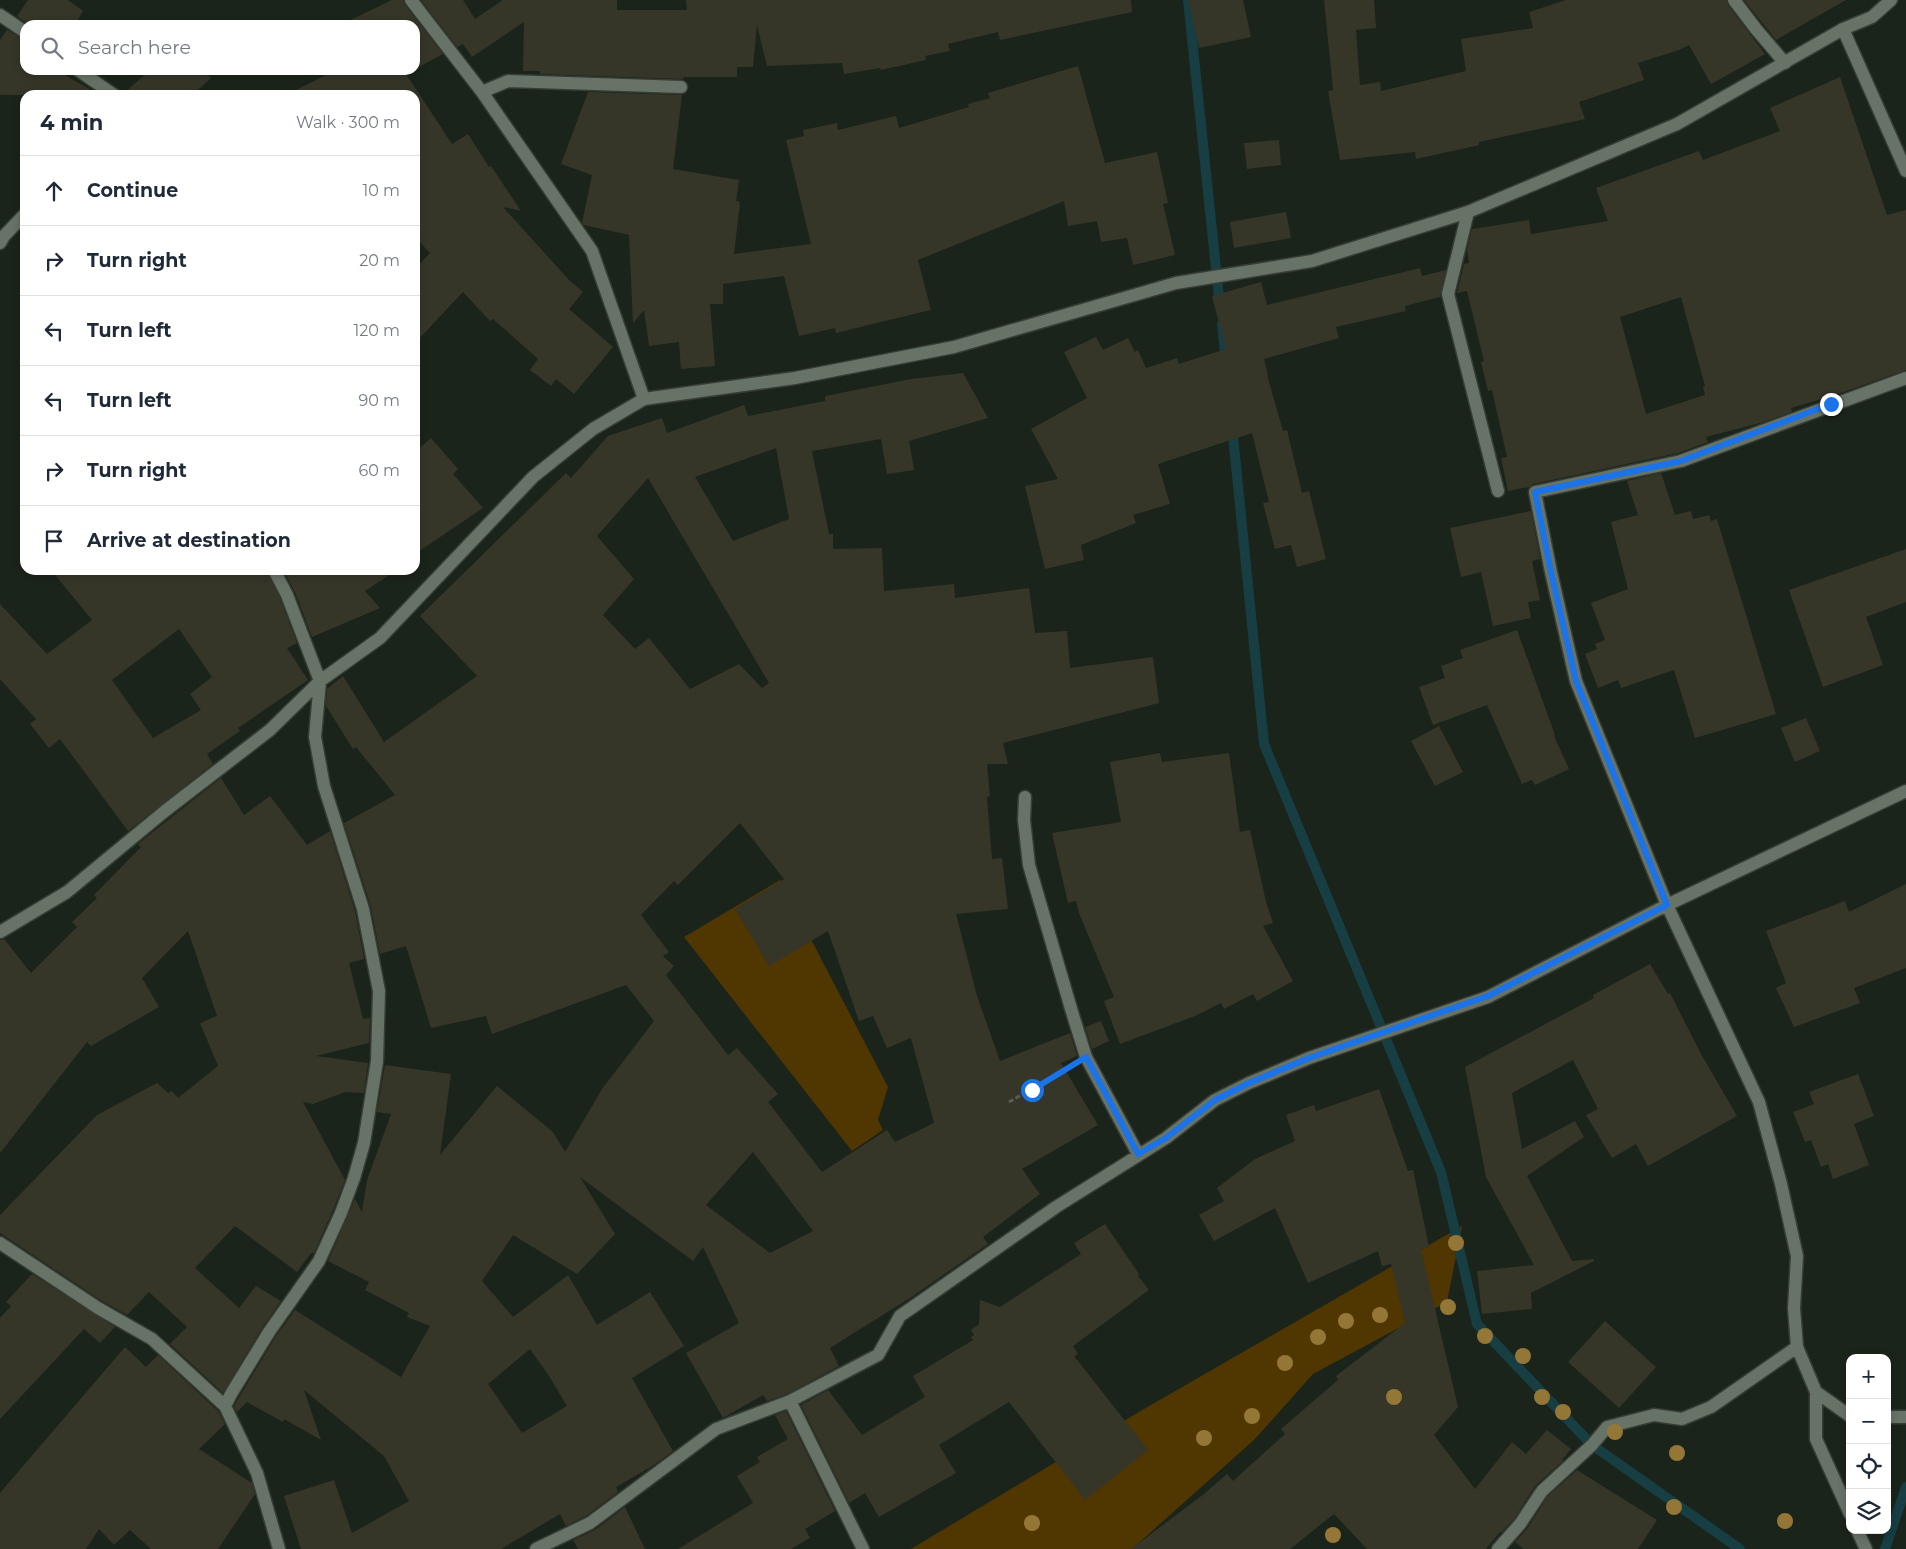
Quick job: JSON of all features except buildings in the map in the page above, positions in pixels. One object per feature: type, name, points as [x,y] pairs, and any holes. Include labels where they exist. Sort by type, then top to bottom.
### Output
[{"type":"street","points":[[411,0],[482,92],[592,251],[644,399]]},
{"type":"street","points":[[1734,0],[1785,63]]},
{"type":"street","points":[[0,932],[67,892],[166,811],[270,730],[320,682],[380,638],[533,477],[593,429],[644,399],[795,378],[954,347],[1176,283],[1312,261],[1468,212],[1677,124],[1843,29],[1872,17],[1891,0]]},
{"type":"street","points":[[0,15],[20,29]]},
{"type":"street","points":[[1843,29],[1906,171]]},
{"type":"street","points":[[85,75],[107,90]]},
{"type":"street","points":[[482,92],[508,81],[681,87]]},
{"type":"street","points":[[1468,212],[1448,294],[1498,490]]},
{"type":"street","points":[[0,243],[20,219]]},
{"type":"street","points":[[1846,1505],[1816,1439],[1816,1392],[1797,1347],[1794,1308],[1797,1256],[1781,1184],[1759,1102],[1667,905],[1576,681],[1535,492],[1681,461],[1906,378]]},
{"type":"street","points":[[225,1406],[269,1332],[319,1261],[341,1213],[364,1143],[377,1061],[379,991],[365,918],[324,786],[315,737],[320,682],[287,594],[277,575]]},
{"type":"street","points":[[536,1549],[590,1523],[716,1429],[790,1401],[878,1354],[900,1316],[1056,1207],[1166,1138],[1215,1100],[1249,1083],[1309,1058],[1488,996],[1667,905],[1906,791]]},
{"type":"street","points":[[1026,796],[1024,820],[1029,865],[1086,1057],[1138,1154]]},
{"type":"street","points":[[0,1243],[98,1308],[152,1339],[225,1406],[257,1473],[279,1549]]},
{"type":"street","points":[[1498,1549],[1520,1524],[1542,1491],[1592,1444],[1607,1427],[1654,1416],[1682,1419],[1710,1407],[1797,1347]]},
{"type":"street","points":[[1816,1392],[1846,1413]]},
{"type":"street","points":[[790,1401],[863,1549]]},
{"type":"street","points":[[1891,1417],[1906,1417]]},
{"type":"street","points":[[1859,1534],[1866,1549]]},
{"type":"path","points":[[1009,1102],[1086,1057]]},
{"type":"shaded area","points":[[780,880],[888,1087],[878,1120],[883,1130],[852,1151],[684,937]]},
{"type":"shaded area","points":[[1462,1226],[1447,1302],[1313,1374],[1255,1439],[1132,1549],[911,1549],[1144,1409]]},
{"type":"waterway","points":[[1188,0],[1220,307]]},
{"type":"waterway","points":[[1222,324],[1226,362]]},
{"type":"waterway","points":[[1232,426],[1264,744],[1441,1172],[1477,1324],[1592,1445],[1740,1549]]},
{"type":"waterway","points":[[1885,1549],[1906,1487]]},
{"type":"route","points":[[1032,1090],[1086,1057],[1138,1154],[1166,1138],[1215,1100],[1249,1083],[1309,1058],[1488,996],[1667,905],[1576,681],[1535,492],[1681,461],[1831,404]]}]
